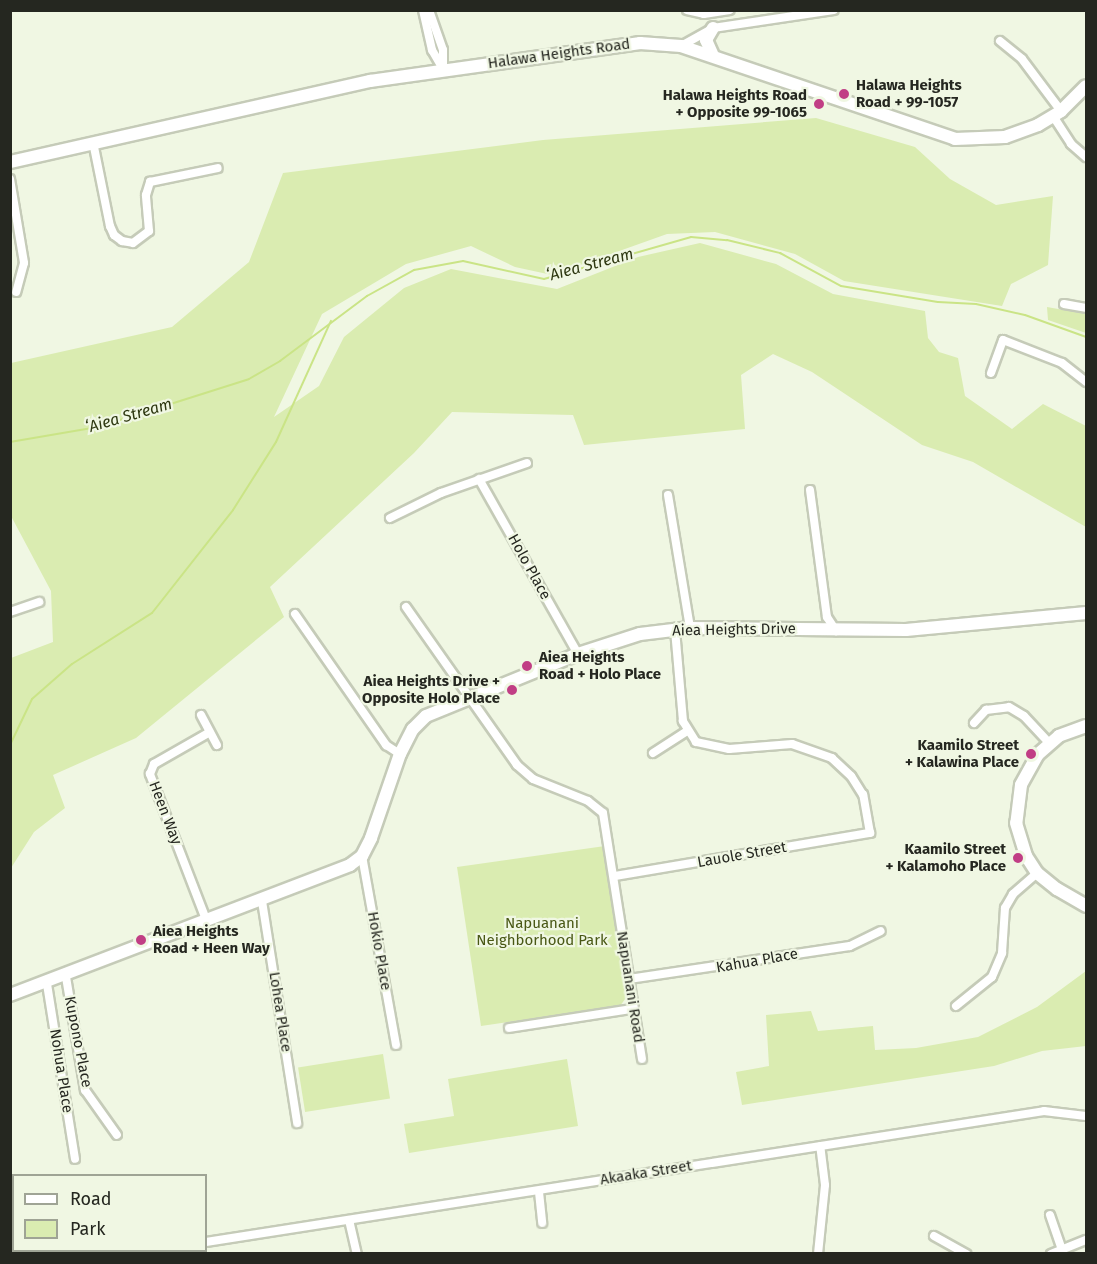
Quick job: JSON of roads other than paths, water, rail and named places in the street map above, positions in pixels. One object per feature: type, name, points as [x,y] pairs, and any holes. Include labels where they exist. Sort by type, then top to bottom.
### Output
[{"type":"street","points":[[423,10],[432,50],[443,69]]},
{"type":"street","points":[[429,10],[443,50],[443,69]]},
{"type":"street","points":[[687,10],[704,14],[730,10]]},
{"type":"street","points":[[681,46],[712,28],[834,10]]},
{"type":"street","points":[[712,28],[705,40],[712,56]]},
{"type":"street","points":[[1000,41],[1022,59],[1057,114],[1071,144],[1086,157]]},
{"type":"street","name":"Halawa Heights Road","points":[[10,162],[359,83],[443,69],[640,43],[681,46],[955,139],[1005,137],[1057,114],[1086,86]]},
{"type":"street","points":[[93,142],[110,225],[122,241],[133,243],[148,231],[146,195],[150,182],[218,168]]},
{"type":"street","points":[[10,179],[24,263],[16,292]]},
{"type":"street","points":[[1064,304],[1086,308]]},
{"type":"street","points":[[991,373],[1003,340],[1062,363],[1086,382]]},
{"type":"street","points":[[390,518],[441,493],[527,463]]},
{"type":"street","name":"Holo Place","points":[[479,480],[578,654]]},
{"type":"street","points":[[810,490],[827,617],[836,631]]},
{"type":"street","points":[[669,495],[690,628]]},
{"type":"street","points":[[10,612],[39,602]]},
{"type":"street","name":"Napuanani Road","points":[[406,607],[471,696],[505,749],[533,779],[588,801],[603,813],[615,876],[632,1009],[642,1059]]},
{"type":"street","name":"Aiea Heights Drive","points":[[362,856],[399,754],[413,729],[426,716],[471,696],[623,638],[690,628],[906,630],[1086,613]]},
{"type":"street","points":[[295,614],[386,746],[399,754]]},
{"type":"street","points":[[653,753],[687,731],[675,629]]},
{"type":"street","points":[[974,723],[986,710],[1009,707],[1024,716],[1049,743]]},
{"type":"street","points":[[201,715],[217,745]]},
{"type":"street","points":[[1086,726],[1049,743],[1029,767],[1017,803],[1020,841],[1037,873],[1057,890],[1086,906]]},
{"type":"street","name":"Lauole Street","points":[[615,876],[870,833],[863,795],[851,776],[832,758],[792,744],[710,748],[696,742],[687,731]]},
{"type":"street","name":"Heen Way","points":[[207,922],[150,774],[154,764],[210,732]]},
{"type":"street","points":[[10,996],[66,977],[332,874],[362,856]]},
{"type":"street","name":"Hokio Place","points":[[362,856],[396,1046]]},
{"type":"street","points":[[956,1006],[992,977],[1002,953],[1005,908],[1013,894],[1037,873]]},
{"type":"street","name":"Lohea Place","points":[[262,901],[297,1123]]},
{"type":"street","name":"Kahua Place","points":[[629,979],[850,946],[881,931]]},
{"type":"street","name":"Kupono Place","points":[[66,977],[85,1090],[117,1135]]},
{"type":"street","name":"Nohua Place","points":[[47,984],[75,1159]]},
{"type":"street","points":[[508,1028],[632,1009]]},
{"type":"street","name":"Akaaka Street","points":[[207,1242],[539,1192],[1044,1111],[1086,1116]]},
{"type":"street","points":[[818,1254],[825,1185],[820,1146]]},
{"type":"street","points":[[539,1192],[542,1222]]},
{"type":"street","points":[[1050,1215],[1062,1250]]},
{"type":"street","points":[[350,1220],[357,1254]]},
{"type":"street","points":[[934,1236],[966,1254]]},
{"type":"street","points":[[1051,1254],[1086,1240]]},
{"type":"waterway","name":"ʻAiea Stream","points":[[10,442],[98,427],[249,379],[280,361],[367,296],[414,270],[463,261],[544,279],[691,237],[727,240],[780,253],[841,286],[938,302],[976,304],[1025,315],[1086,337]]},
{"type":"waterway","points":[[10,745],[32,699],[72,664],[152,613],[233,510],[276,442],[331,321]]},
{"type":"place","name":"Halawa Heights Road + 99-1057","points":[[844,94]]},
{"type":"place","name":"Halawa Heights Road + Opposite 99-1065","points":[[819,104]]},
{"type":"place","name":"Aiea Heights Road + Holo Place","points":[[527,666]]},
{"type":"place","name":"Aiea Heights Drive + Opposite Holo Place","points":[[512,690]]},
{"type":"place","name":"Kaamilo Street + Kalawina Place","points":[[1031,754]]},
{"type":"place","name":"Kaamilo Street + Kalamoho Place","points":[[1018,858]]},
{"type":"place","name":"Aiea Heights Road + Heen Way","points":[[141,940]]},
{"type":"park label","name":"Napuanani Neighborhood Park","points":[[542,932]]}]
